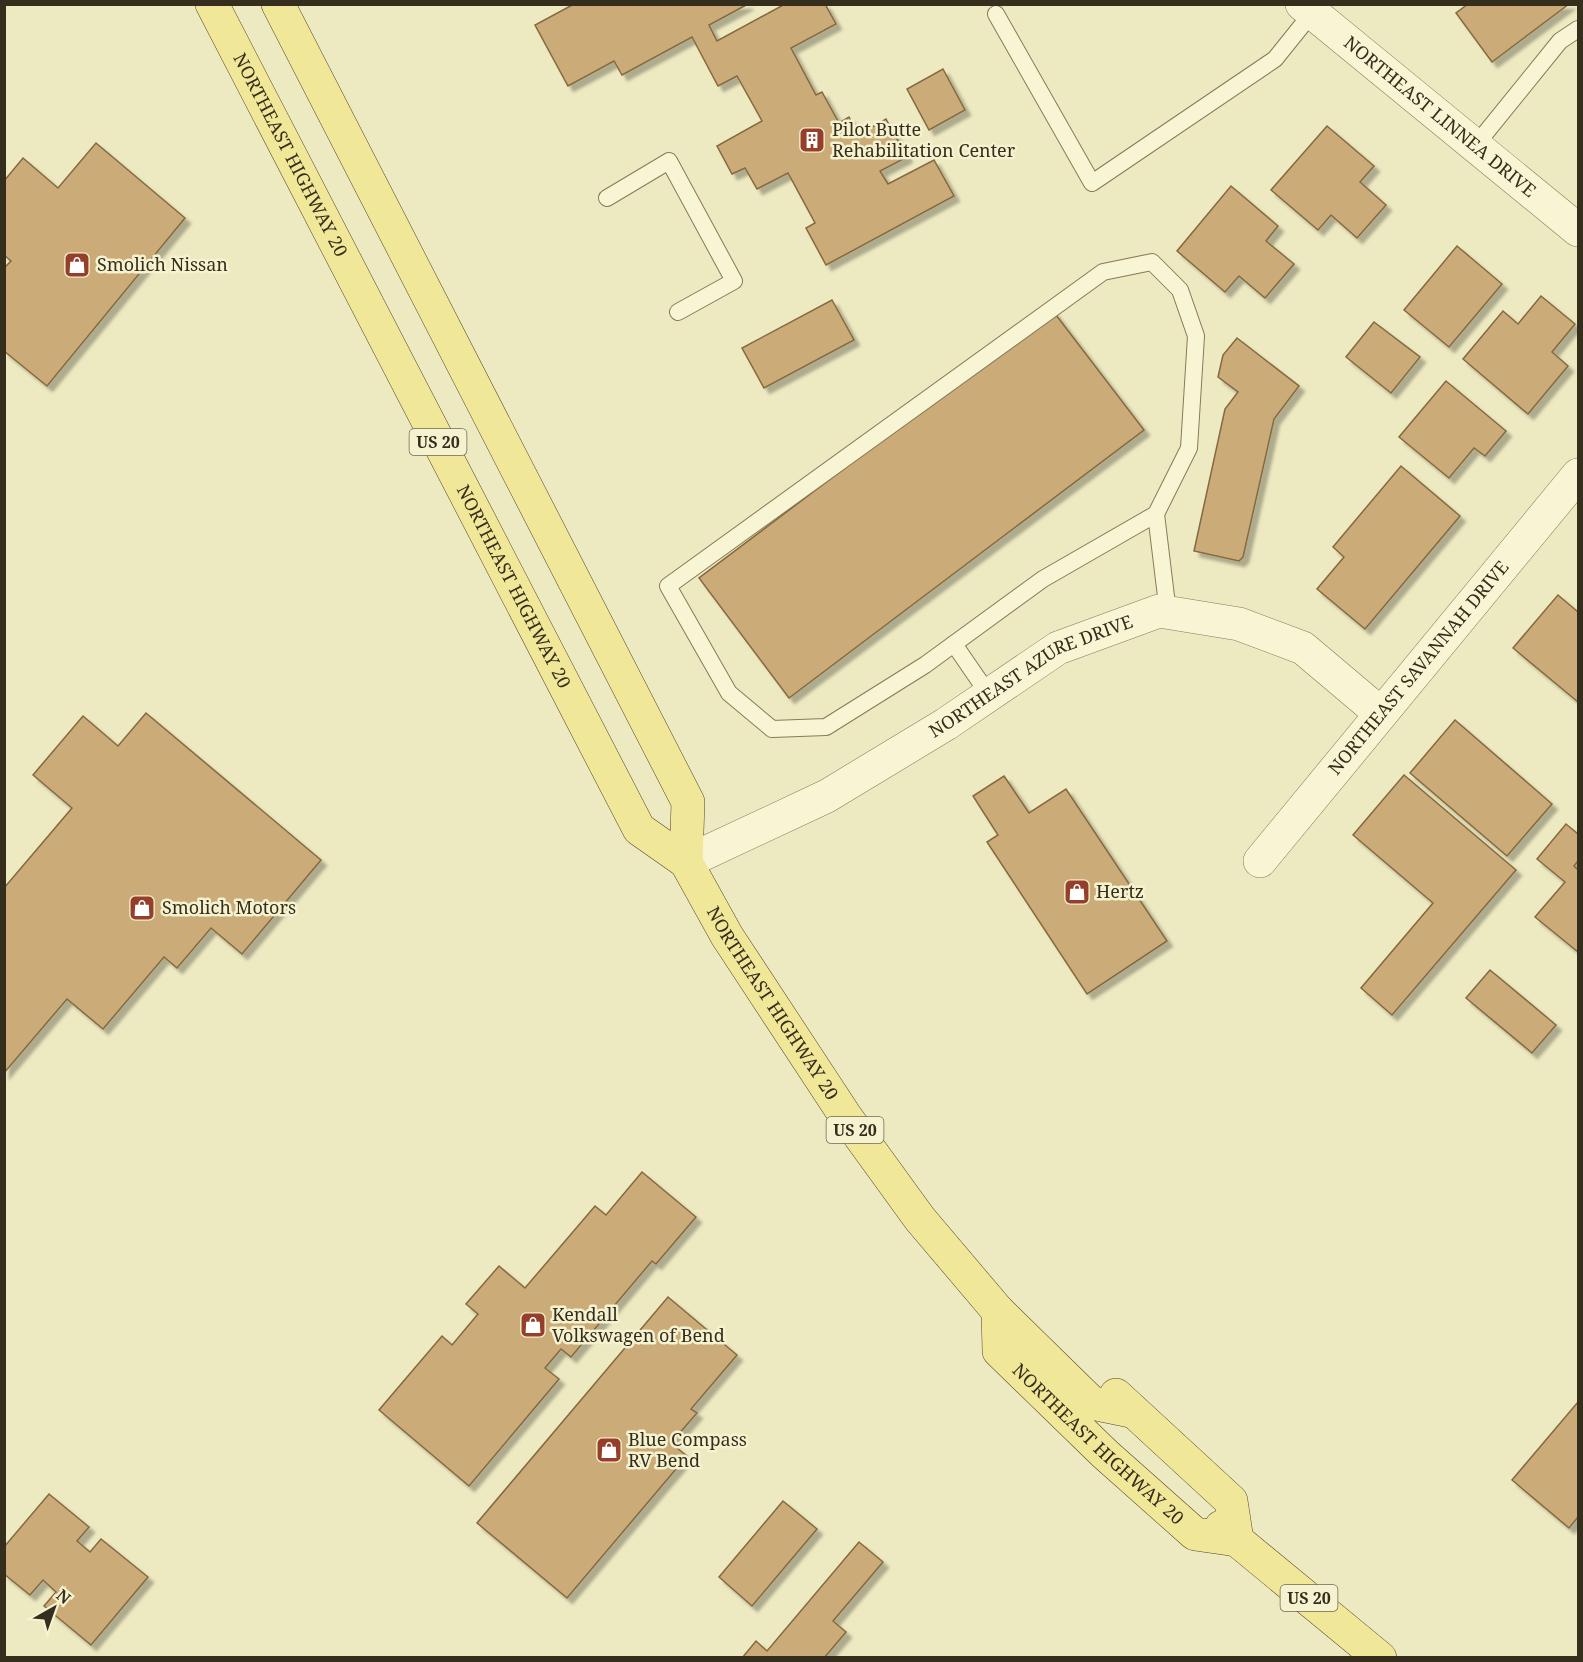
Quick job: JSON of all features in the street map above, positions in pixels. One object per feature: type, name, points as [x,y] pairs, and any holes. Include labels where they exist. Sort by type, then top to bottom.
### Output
[{"type":"main road","name":"NORTHEAST HIGHWAY 20","points":[[212,4],[639,829],[686,862],[727,936],[846,1117],[920,1219],[998,1311],[999,1350],[1105,1454],[1133,1453],[1237,1540]]},
{"type":"main road","name":"US 20","points":[[278,4],[688,802],[686,862]]},
{"type":"main road","points":[[998,1311],[1092,1403],[1131,1411],[1232,1501],[1237,1540]]},
{"type":"main road","name":"US 20","points":[[1237,1540],[1380,1658]]},
{"type":"street","name":"NORTHEAST LINNEA DRIVE","points":[[1307,9],[1578,230]]},
{"type":"street","name":"NORTHEAST SAVANNAH DRIVE","points":[[1260,861],[1578,475]]},
{"type":"street","name":"NORTHEAST AZURE DRIVE","points":[[686,862],[827,796],[946,724],[1058,648],[1159,611],[1239,624],[1304,648],[1380,713]]},
{"type":"lane","points":[[996,14],[1092,183],[1275,59],[1307,9]]},
{"type":"lane","points":[[1475,146],[1560,41],[1578,29]]},
{"type":"lane","points":[[607,198],[669,161],[734,281],[678,312]]},
{"type":"lane","points":[[1156,514],[1043,579],[925,665],[826,727],[772,729],[729,693],[668,586],[1103,272],[1152,262],[1180,290],[1196,336],[1189,448],[1156,514],[1168,613]]},
{"type":"lane","points":[[954,644],[989,695]]},
{"type":"building","name":"Pilot Butte Rehabilitation Center","points":[[574,4],[748,4],[709,25],[717,41],[785,4],[825,4],[836,24],[791,48],[816,95],[822,92],[839,123],[849,117],[858,135],[886,119],[907,157],[880,171],[888,184],[934,160],[954,196],[826,265],[806,228],[815,223],[788,173],[757,189],[745,168],[732,174],[717,146],[762,121],[737,76],[718,86],[692,37],[622,75],[614,61],[568,86],[535,25]]},
{"type":"building","points":[[1468,4],[1569,4],[1492,62],[1456,13]]},
{"type":"building","points":[[943,69],[965,110],[929,130],[907,89]]},
{"type":"building","points":[[1327,126],[1374,166],[1360,182],[1386,205],[1357,238],[1331,215],[1318,230],[1271,190]]},
{"type":"building","name":"Smolich Nissan","points":[[96,143],[185,218],[47,386],[4,351],[4,268],[11,261],[4,255],[4,181],[23,158],[58,188]]},
{"type":"building","points":[[1231,186],[1278,226],[1266,241],[1294,264],[1265,298],[1239,276],[1225,292],[1177,251]]},
{"type":"building","points":[[1457,246],[1502,284],[1449,347],[1404,310]]},
{"type":"building","points":[[1541,296],[1575,324],[1552,352],[1568,366],[1528,414],[1463,359],[1503,311],[1518,324]]},
{"type":"building","points":[[832,300],[854,340],[764,388],[742,348]]},
{"type":"building","points":[[1053,311],[1144,430],[789,698],[699,578]]},
{"type":"building","points":[[1374,322],[1420,357],[1391,393],[1346,357]]},
{"type":"building","points":[[1237,338],[1299,386],[1274,419],[1243,557],[1239,561],[1194,551],[1225,409],[1238,392],[1218,377],[1223,355]]},
{"type":"building","points":[[1446,381],[1506,431],[1485,456],[1474,448],[1449,478],[1399,437]]},
{"type":"building","points":[[1401,466],[1460,516],[1365,629],[1317,589],[1344,557],[1333,547]]},
{"type":"building","points":[[1558,595],[1578,612],[1578,702],[1513,648]]},
{"type":"building","name":"Smolich Motors","points":[[146,713],[321,860],[242,954],[211,928],[177,968],[164,957],[103,1029],[67,999],[4,1073],[4,888],[72,808],[33,775],[83,716],[118,746]]},
{"type":"building","points":[[1455,720],[1552,804],[1507,856],[1410,773]]},
{"type":"building","points":[[1404,775],[1516,870],[1392,1015],[1361,988],[1433,903],[1353,835]]},
{"type":"building","name":"Hertz","points":[[1004,776],[1029,813],[1066,789],[1167,941],[1087,994],[987,842],[998,835],[973,796]]},
{"type":"building","points":[[1566,824],[1578,834],[1578,861],[1574,866],[1578,870],[1578,952],[1535,917],[1565,882],[1537,859]]},
{"type":"building","points":[[1490,970],[1556,1025],[1532,1053],[1466,998]]},
{"type":"building","name":"Kendall Volkswagen of Bend","points":[[642,1172],[696,1217],[656,1264],[652,1261],[571,1357],[561,1349],[545,1368],[559,1379],[469,1486],[379,1410],[442,1336],[452,1345],[478,1314],[466,1304],[499,1266],[525,1288],[595,1206],[606,1215]]},
{"type":"building","name":"Blue Compass RV Bend","points":[[668,1297],[737,1355],[691,1409],[697,1413],[671,1443],[687,1456],[567,1598],[477,1523]]},
{"type":"building","points":[[1578,1402],[1578,1517],[1569,1528],[1512,1480]]},
{"type":"building","points":[[49,1494],[89,1527],[77,1541],[90,1552],[101,1539],[148,1577],[91,1645],[44,1606],[56,1592],[43,1580],[30,1595],[4,1574],[4,1547]]},
{"type":"building","points":[[783,1501],[817,1529],[752,1606],[719,1577]]},
{"type":"building","points":[[859,1542],[883,1562],[833,1621],[846,1632],[824,1658],[742,1658],[756,1641],[767,1651]]},
{"type":"place","name":"Pilot Butte Rehabilitation Center","points":[[812,140]]},
{"type":"place","name":"Smolich Nissan","points":[[77,265]]},
{"type":"place","name":"Hertz","points":[[1077,892]]},
{"type":"place","name":"Smolich Motors","points":[[142,908]]},
{"type":"place","name":"Kendall Volkswagen of Bend","points":[[533,1325]]},
{"type":"place","name":"Blue Compass RV Bend","points":[[609,1450]]}]
